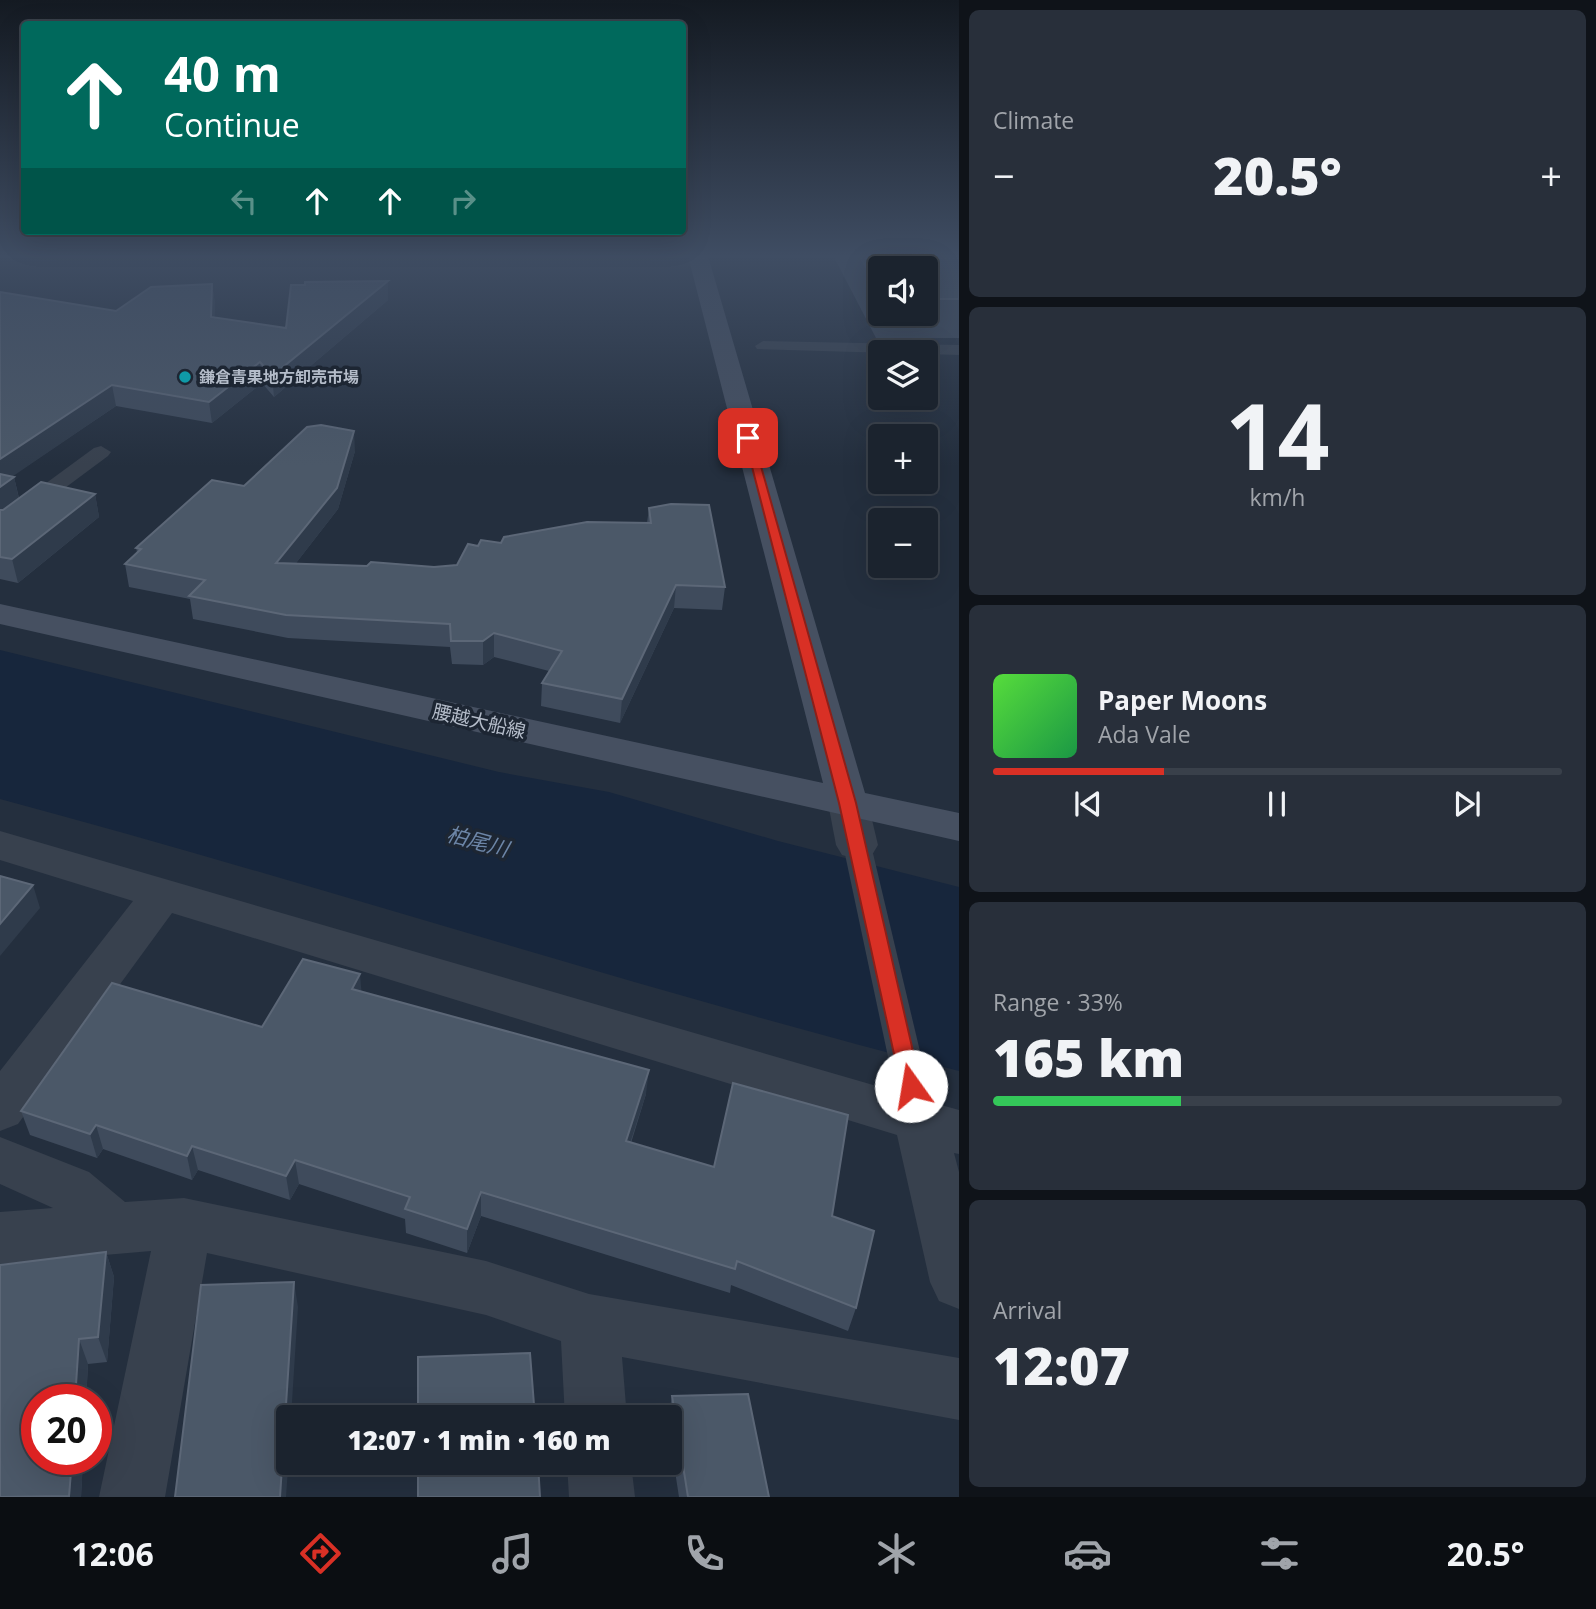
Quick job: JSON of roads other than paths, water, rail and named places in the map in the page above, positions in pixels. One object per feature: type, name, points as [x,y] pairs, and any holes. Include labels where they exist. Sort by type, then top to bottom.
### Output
[{"type":"street","points":[[717,326],[848,803],[857,845]]},
{"type":"street","name":"腰越大船線","points":[[0,614],[959,827]]},
{"type":"street","points":[[0,845],[930,1113],[959,1282]]},
{"type":"street","points":[[0,1109],[164,892]]},
{"type":"street","points":[[0,1160],[70,1189],[115,1228]]},
{"type":"street","points":[[132,1497],[184,1223]]},
{"type":"street","points":[[0,1238],[184,1223],[486,1288],[589,1322],[959,1389]]},
{"type":"street","points":[[589,1322],[595,1405]]},
{"type":"street","points":[[600,1475],[602,1497]]},
{"type":"lane","points":[[763,346],[959,350]]},
{"type":"lane","points":[[0,527],[101,452]]},
{"type":"lane","points":[[857,845],[930,1113]]},
{"type":"water","name":"柏尾川","points":[[0,650],[499,772],[609,792],[778,841],[959,887],[959,1071],[718,1006],[240,866],[0,799]]},
{"type":"place","name":"鎌倉青果地方卸売市場","points":[[185,377]]}]
